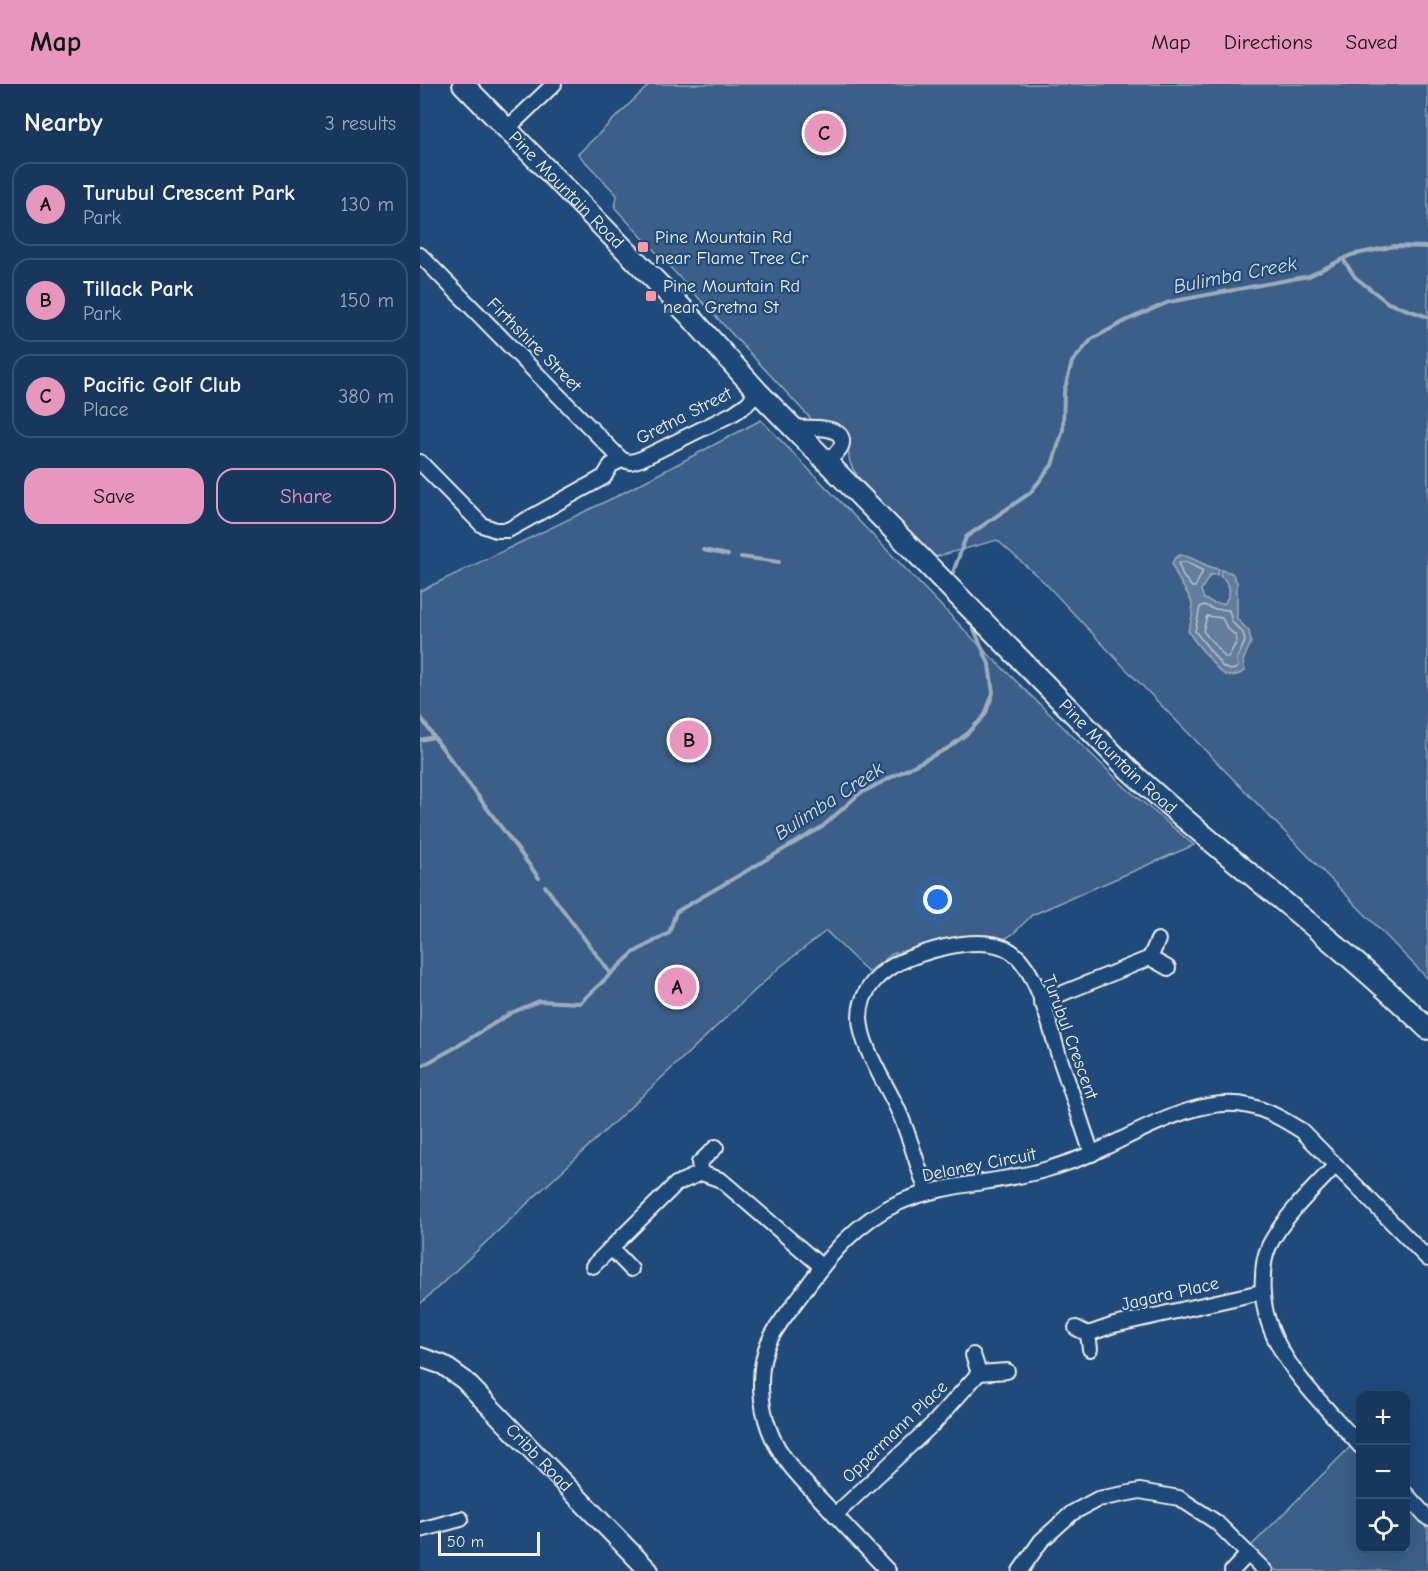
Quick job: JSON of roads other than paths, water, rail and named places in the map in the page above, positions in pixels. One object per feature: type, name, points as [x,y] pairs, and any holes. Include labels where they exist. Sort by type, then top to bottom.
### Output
[{"type":"main road","name":"Pine Mountain Road","points":[[463,84],[688,314],[758,392],[1081,722],[1153,792],[1360,964],[1428,1029]]},
{"type":"street","points":[[507,129],[554,84]]},
{"type":"street","name":"Firthshire Street","points":[[420,255],[622,460]]},
{"type":"street","name":"Gretna Street","points":[[420,462],[482,525],[496,530],[508,530],[604,477],[610,465],[622,460],[631,462],[641,459],[734,413],[758,392]]},
{"type":"street","points":[[793,428],[826,428],[841,437],[842,443],[839,449],[827,463]]},
{"type":"street","points":[[1041,1002],[1150,958],[1158,940]]},
{"type":"street","name":"Turubul Crescent","points":[[927,1192],[899,1112],[863,1038],[860,1018],[863,999],[874,980],[889,967],[909,958],[968,942],[991,943],[1011,951],[1023,963],[1041,1002],[1092,1154]]},
{"type":"street","points":[[1150,958],[1168,968]]},
{"type":"street","name":"Delaney Circuit","points":[[888,1571],[798,1476],[769,1431],[762,1404],[760,1378],[766,1347],[785,1317],[845,1239],[869,1219],[897,1203],[927,1192],[1046,1170],[1092,1154],[1203,1106],[1228,1104],[1249,1106],[1279,1117],[1302,1131],[1428,1259]]},
{"type":"street","points":[[701,1173],[699,1163],[716,1147]]},
{"type":"street","points":[[1336,1165],[1285,1221],[1268,1248],[1263,1271],[1262,1292],[1271,1332],[1279,1347],[1306,1384],[1359,1445]]},
{"type":"street","points":[[593,1266],[676,1184],[701,1173],[721,1180],[822,1267]]},
{"type":"street","points":[[611,1248],[631,1269]]},
{"type":"street","name":"Jagara Place","points":[[1090,1349],[1082,1331],[1262,1292]]},
{"type":"street","points":[[973,1355],[979,1373],[1007,1371]]},
{"type":"street","name":"Cribb Road","points":[[420,1356],[443,1365],[464,1380],[649,1571]]},
{"type":"street","name":"Oppermann Place","points":[[835,1515],[934,1423],[979,1373]]},
{"type":"street","points":[[1020,1571],[1041,1541],[1072,1513],[1098,1499],[1140,1491],[1179,1498],[1216,1522],[1265,1571]]},
{"type":"street","points":[[1410,1498],[1428,1518]]},
{"type":"street","points":[[420,1530],[461,1519]]},
{"type":"street","points":[[1232,1571],[1248,1554]]},
{"type":"water","points":[[1180,555],[1219,569],[1217,575],[1210,575],[1201,590],[1204,599],[1224,604],[1229,589],[1220,576],[1221,570],[1232,573],[1237,582],[1237,619],[1249,631],[1251,642],[1243,661],[1245,671],[1238,675],[1222,673],[1188,631],[1193,609],[1172,563]]},
{"type":"waterway","name":"Bulimba Creek","points":[[951,578],[966,537],[1030,493],[1052,465],[1063,430],[1064,392],[1072,362],[1092,339],[1127,320],[1169,302],[1309,276],[1351,255],[1395,246],[1428,247]]},
{"type":"waterway","points":[[1343,259],[1355,277],[1388,303],[1428,317]]},
{"type":"waterway","points":[[703,550],[728,555]]},
{"type":"waterway","points":[[741,557],[779,562]]},
{"type":"waterway","name":"Bulimba Creek","points":[[420,1067],[511,1013],[539,1001],[580,1003],[633,953],[669,933],[676,912],[822,827],[859,794],[948,748],[968,733],[985,715],[993,693],[989,664],[970,620]]},
{"type":"waterway","points":[[420,716],[539,878]]},
{"type":"waterway","points":[[420,740],[434,737]]},
{"type":"waterway","points":[[545,886],[611,974]]},
{"type":"place","name":"Pacific Golf Club","points":[[824,133]]},
{"type":"place","name":"Pine Mountain Rd near Flame Tree Cr","points":[[643,247]]},
{"type":"place","name":"Pine Mountain Rd near Gretna St","points":[[651,296]]},
{"type":"place","name":"Tillack Park","points":[[689,740]]},
{"type":"place","name":"Turubul Crescent Park","points":[[677,987]]}]
